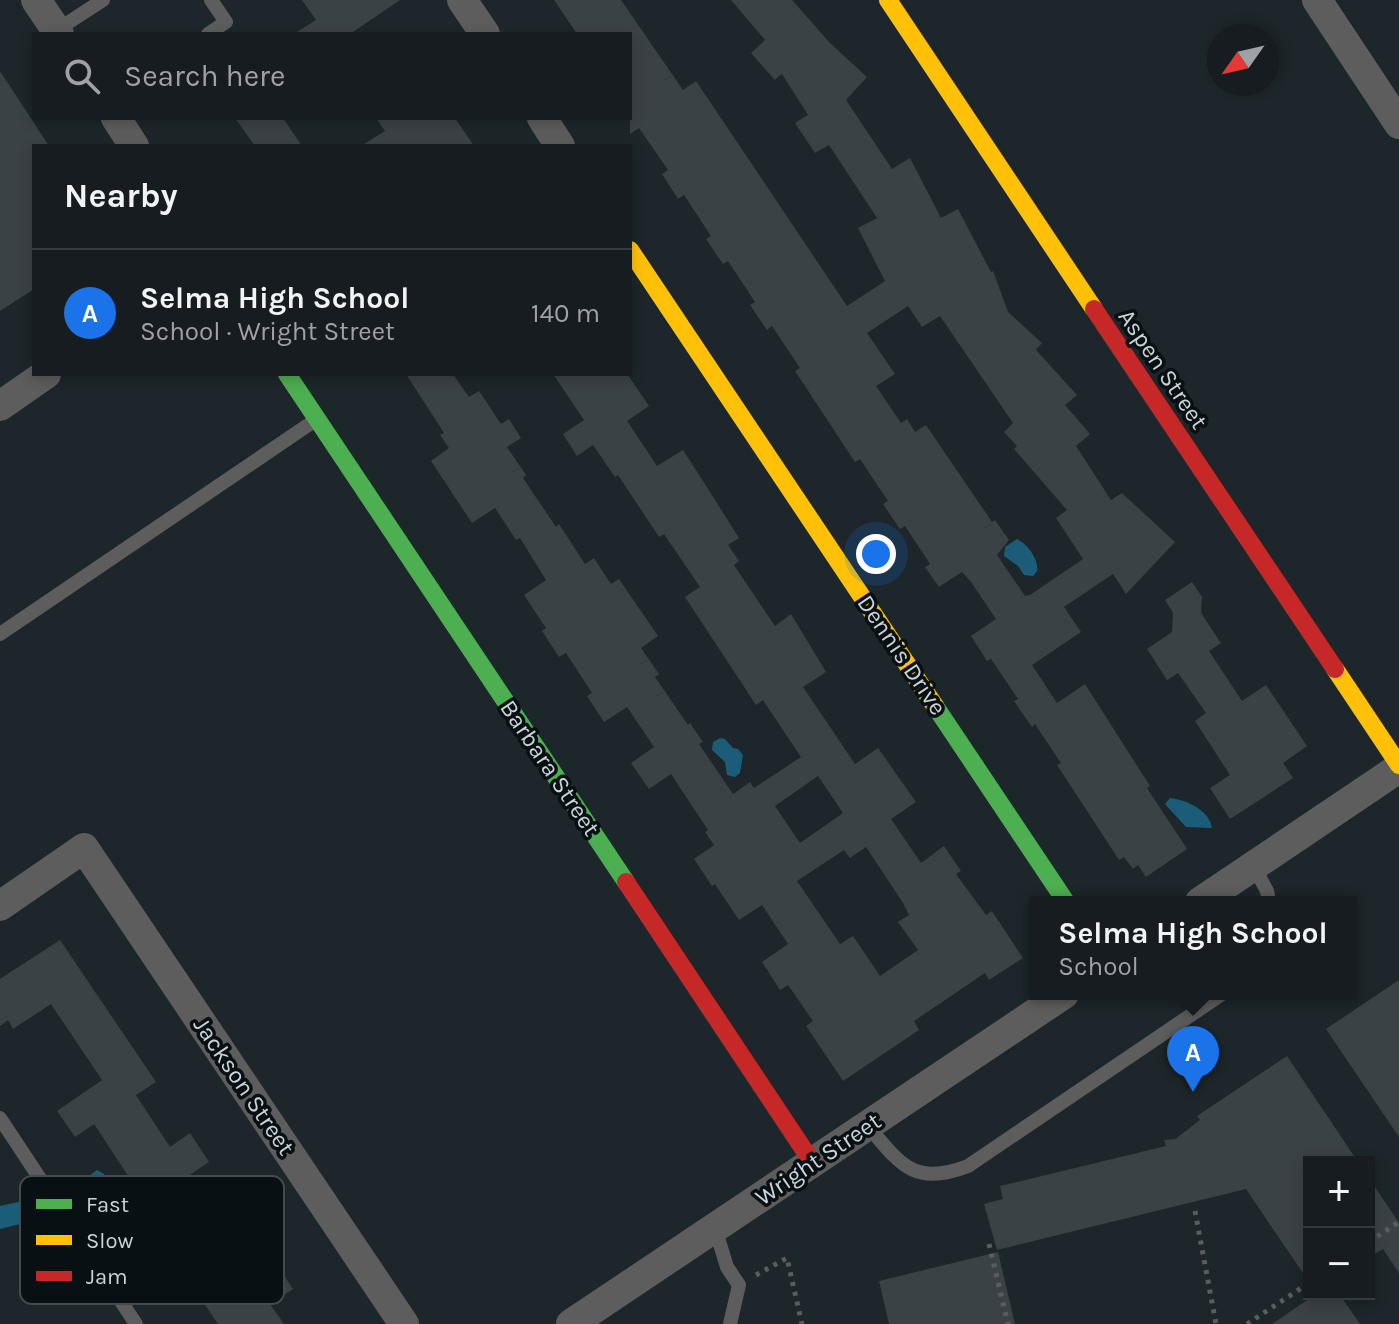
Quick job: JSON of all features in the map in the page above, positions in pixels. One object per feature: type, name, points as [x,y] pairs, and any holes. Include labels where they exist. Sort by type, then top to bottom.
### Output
[{"type":"street","points":[[36,0],[58,32]]},
{"type":"street","points":[[462,0],[484,32]]},
{"type":"street","name":"Aspen Street","points":[[888,0],[1399,766]]},
{"type":"street","points":[[1317,0],[1399,124]]},
{"type":"street","points":[[117,120],[133,144]]},
{"type":"street","points":[[543,120],[559,144]]},
{"type":"street","name":"Dennis Drive","points":[[632,253],[1062,896]]},
{"type":"street","points":[[0,406],[43,376]]},
{"type":"street","name":"Barbara Street","points":[[288,376],[812,1162]]},
{"type":"street","points":[[1209,896],[1399,766]]},
{"type":"street","name":"Jackson Street","points":[[0,906],[84,848],[404,1324]]},
{"type":"street","name":"Wright Street","points":[[571,1324],[1055,1000]]},
{"type":"lane","points":[[58,32],[103,0]]},
{"type":"lane","points":[[211,0],[226,22],[211,32]]},
{"type":"lane","points":[[0,634],[317,419]]},
{"type":"lane","points":[[1253,865],[1268,896]]},
{"type":"lane","points":[[868,1126],[907,1169],[940,1173],[968,1166],[1213,1000]]},
{"type":"lane","points":[[0,1118],[38,1176]]},
{"type":"lane","points":[[715,1228],[727,1267],[739,1285],[730,1324]]},
{"type":"lane","points":[[123,1304],[136,1324]]},
{"type":"path","points":[[1195,1211],[1216,1324]]},
{"type":"path","points":[[1375,1238],[1399,1222]]},
{"type":"path","points":[[989,1244],[1008,1324]]},
{"type":"path","points":[[739,1285],[787,1258],[802,1324]]},
{"type":"path","points":[[1247,1324],[1303,1287]]},
{"type":"water","points":[[1017,539],[1034,557],[1037,571],[1033,576],[1024,575],[1004,556],[1005,547]]},
{"type":"water","points":[[720,738],[743,755],[740,773],[735,777],[727,775],[725,762],[712,750],[713,742]]},
{"type":"water","points":[[1170,798],[1196,807],[1207,816],[1212,828],[1186,827],[1165,804]]},
{"type":"water","points":[[97,1170],[105,1176],[89,1176]]},
{"type":"water","points":[[20,1202],[20,1224],[0,1229],[0,1206]]},
{"type":"building","points":[[302,0],[400,0],[353,32],[297,32],[316,20]]},
{"type":"building","points":[[554,0],[621,0],[683,90],[696,81],[847,306],[885,281],[858,228],[877,218],[829,145],[815,153],[795,123],[808,115],[782,74],[775,80],[751,53],[765,40],[731,0],[792,0],[830,43],[867,77],[846,100],[892,169],[910,158],[941,218],[958,209],[993,271],[1008,312],[1042,343],[1036,350],[1077,395],[1065,405],[1090,434],[1076,446],[1111,500],[1122,493],[1175,542],[1126,594],[1113,574],[1064,607],[1081,632],[1032,665],[1057,703],[1085,684],[1187,849],[1146,877],[1138,865],[1133,869],[1124,857],[1119,860],[1057,765],[1061,763],[1035,724],[1032,727],[1014,701],[1018,699],[991,659],[987,661],[971,636],[996,619],[962,572],[939,587],[925,567],[930,564],[905,526],[900,529],[883,504],[888,501],[860,459],[855,462],[795,371],[800,368],[772,326],[767,330],[750,305],[755,302],[728,261],[723,264],[706,239],[711,236],[684,195],[678,199],[662,174],[668,170],[639,128],[630,134],[632,32],[576,32]],"holes":[[[908,306],[922,327],[940,316],[1013,423],[1004,432],[1017,446],[1014,449],[1067,510],[1056,518],[1083,559],[1030,595],[1025,596],[997,555],[1009,540],[995,520],[992,522],[926,425],[915,432],[907,419],[901,423],[876,386],[895,374],[867,333]]]},
{"type":"building","points":[[0,71],[48,144],[32,144],[32,290],[0,311]]},
{"type":"building","points":[[236,120],[284,120],[301,144],[254,144]]},
{"type":"building","points":[[377,120],[456,120],[473,144],[364,144],[385,131]]},
{"type":"building","points":[[407,376],[454,376],[469,397],[479,391],[501,424],[509,419],[521,438],[507,447],[526,475],[523,478],[556,527],[559,524],[585,564],[594,558],[611,584],[619,579],[658,636],[641,648],[659,674],[655,677],[703,742],[699,744],[733,794],[750,782],[754,788],[801,757],[763,700],[756,705],[685,597],[700,587],[664,534],[659,537],[618,475],[615,477],[593,445],[577,456],[563,434],[584,420],[554,376],[628,376],[649,406],[627,421],[657,466],[683,450],[739,538],[728,545],[739,561],[734,565],[775,626],[791,614],[826,672],[803,687],[855,764],[878,748],[916,802],[891,819],[921,863],[944,846],[961,871],[956,874],[986,915],[992,911],[1023,958],[989,980],[985,973],[914,1021],[919,1030],[843,1081],[806,1026],[813,1021],[788,985],[780,990],[762,962],[788,944],[762,905],[739,920],[715,884],[712,886],[694,859],[714,845],[705,832],[708,830],[671,774],[649,789],[631,763],[654,747],[627,707],[604,722],[587,696],[592,693],[566,653],[559,657],[542,631],[546,628],[524,595],[546,580],[520,538],[516,540],[495,508],[472,523],[431,461],[449,448],[440,435],[444,433]],"holes":[[[818,776],[843,813],[800,843],[775,806]],[[866,847],[909,915],[898,922],[918,950],[880,976],[853,936],[840,944],[797,881],[844,850],[850,858]]]},
{"type":"building","points":[[1192,582],[1202,597],[1201,613],[1221,643],[1209,651],[1242,701],[1266,685],[1307,746],[1283,763],[1293,778],[1230,819],[1210,788],[1230,775],[1195,721],[1206,713],[1178,673],[1167,680],[1147,649],[1172,632],[1173,613],[1165,600]]},
{"type":"building","points":[[60,940],[156,1082],[136,1095],[170,1147],[190,1133],[209,1162],[188,1176],[128,1176],[94,1124],[75,1137],[57,1111],[102,1080],[51,1004],[13,1029],[8,1020],[0,1026],[0,979]]},
{"type":"building","points":[[1399,980],[1399,1137],[1326,1029]]},
{"type":"building","points":[[1287,1056],[1354,1156],[1303,1156],[1303,1273],[1246,1189],[997,1250],[984,1204],[1003,1199],[1000,1186],[1166,1146],[1164,1140],[1175,1139],[1200,1120],[1197,1116]]},
{"type":"building","points":[[1375,1187],[1399,1223],[1399,1273],[1383,1249],[1375,1254]]},
{"type":"building","points":[[998,1252],[1015,1324],[889,1324],[879,1281]]},
{"type":"building","points":[[284,1275],[293,1289],[284,1295]]},
{"type":"building","points":[[1307,1300],[1343,1300],[1360,1324],[1272,1324]]},
{"type":"building","points":[[205,1304],[270,1304],[284,1324],[218,1324]]},
{"type":"traffic: fast","points":[[288,376],[626,882]]},
{"type":"traffic: fast","points":[[935,706],[1062,896]]},
{"type":"traffic: slow","points":[[888,0],[1094,309]]},
{"type":"traffic: slow","points":[[632,253],[935,706]]},
{"type":"traffic: slow","points":[[1335,669],[1399,765]]},
{"type":"traffic: jam","points":[[1094,309],[1335,669]]},
{"type":"traffic: jam","points":[[626,882],[812,1162]]},
{"type":"place","name":"Selma High School","points":[[1193,1092]]}]
